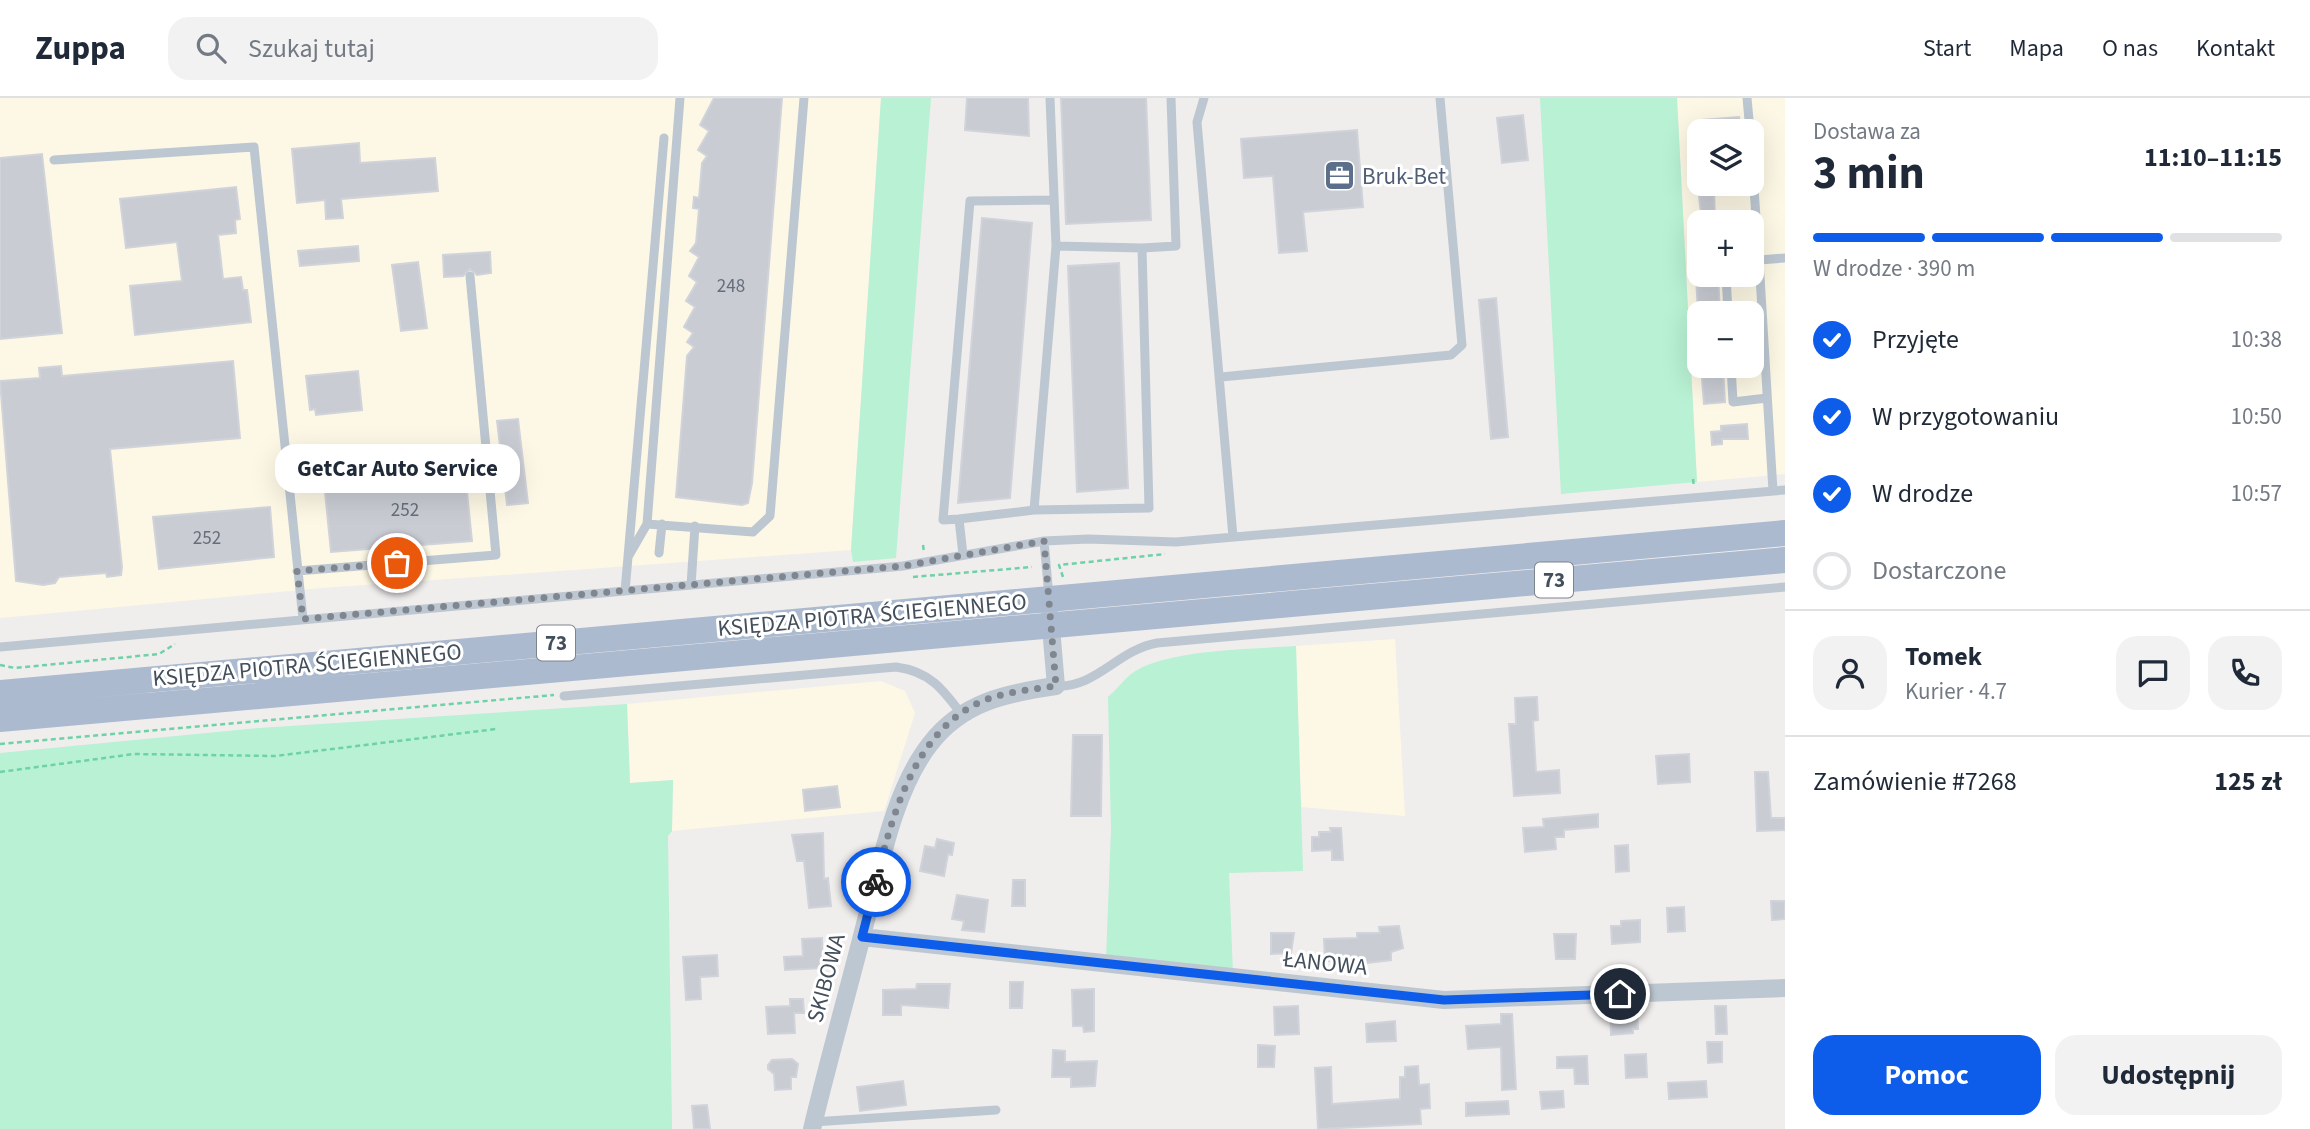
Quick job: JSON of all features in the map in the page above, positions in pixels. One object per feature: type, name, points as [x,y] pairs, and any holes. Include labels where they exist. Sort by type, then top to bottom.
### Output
[{"type":"main road","name":"KSIĘDZA PIOTRA ŚCIEGIENNEGO","points":[[0,693],[1785,534]]},
{"type":"main road","name":"KSIĘDZA PIOTRA ŚCIEGIENNEGO","points":[[0,719],[1785,560]]},
{"type":"street","points":[[1049,599],[1056,686]]},
{"type":"street","name":"SKIBOWA","points":[[813,1125],[885,843],[915,765],[930,744],[972,707],[1000,695],[1056,686]]},
{"type":"street","name":"ŁANOWA","points":[[862,937],[1444,1000],[1785,988]]},
{"type":"lane","points":[[628,557],[647,524],[680,98]]},
{"type":"lane","points":[[647,524],[753,532],[771,516],[804,98]]},
{"type":"lane","points":[[1034,510],[1056,246],[1050,98]]},
{"type":"lane","points":[[1056,246],[1176,246],[1171,98]]},
{"type":"lane","points":[[1204,98],[1197,122],[1222,377],[1233,537]]},
{"type":"lane","points":[[1222,377],[1451,355],[1462,345],[1440,98]]},
{"type":"lane","points":[[1747,98],[1749,119]]},
{"type":"lane","points":[[625,590],[664,138]]},
{"type":"lane","points":[[54,160],[254,147],[303,619]]},
{"type":"lane","points":[[1054,200],[970,201],[943,520],[1034,510],[1149,508],[1142,248]]},
{"type":"lane","points":[[1764,259],[1785,258]]},
{"type":"lane","points":[[297,571],[496,555],[470,276]]},
{"type":"lane","points":[[1757,287],[1773,491]]},
{"type":"lane","points":[[1732,378],[1733,402],[1767,398]]},
{"type":"lane","points":[[286,464],[486,451]]},
{"type":"lane","points":[[0,647],[903,566],[1044,541],[1088,539],[1176,542],[1785,489]]},
{"type":"lane","points":[[958,519],[963,555]]},
{"type":"lane","points":[[659,553],[662,524]]},
{"type":"lane","points":[[691,585],[695,526]]},
{"type":"lane","points":[[1044,541],[1049,599]]},
{"type":"lane","points":[[1056,686],[1068,687],[1089,680],[1138,646],[1157,643],[1785,587]]},
{"type":"lane","points":[[564,696],[896,667],[914,669],[940,685],[962,715]]},
{"type":"lane","points":[[813,1125],[996,1110]]},
{"type":"path","points":[[0,744],[552,694],[564,696]]},
{"type":"path","points":[[0,772],[134,754],[275,756],[496,729]]},
{"type":"shaded area","points":[[0,98],[881,98],[851,550],[322,588],[0,618]]},
{"type":"shaded area","points":[[1677,98],[1785,98],[1785,474],[1697,482],[1692,378],[1764,378],[1764,301],[1688,301]]},
{"type":"shaded area","points":[[1395,639],[1405,816],[1301,807],[1296,646]]},
{"type":"shaded area","points":[[881,681],[905,691],[915,713],[884,811],[672,831],[673,780],[630,783],[627,704]]},
{"type":"green space","points":[[881,98],[931,98],[896,558],[853,562],[851,550]]},
{"type":"green space","points":[[1540,98],[1677,98],[1688,301],[1687,378],[1692,378],[1697,482],[1561,494]]},
{"type":"green space","points":[[1296,646],[1303,871],[1229,873],[1233,974],[1106,959],[1111,830],[1108,697],[1131,674],[1164,660],[1210,652]]},
{"type":"green space","points":[[627,704],[630,783],[673,780],[672,831],[668,836],[672,1129],[0,1129],[0,753],[259,728]]},
{"type":"building","points":[[714,98],[782,98],[752,483],[748,503],[742,505],[676,497],[687,356],[694,347],[687,342],[693,333],[684,327],[695,307],[686,301],[697,282],[689,276],[699,257],[690,251],[696,243],[699,209],[693,208],[694,197],[699,198],[702,163],[707,156],[698,150],[709,131],[700,125]]},
{"type":"building","points":[[967,98],[1028,98],[1029,136],[965,130]]},
{"type":"building","points":[[1061,98],[1146,98],[1151,220],[1066,224]]},
{"type":"building","points":[[1523,115],[1528,160],[1502,163],[1497,118]]},
{"type":"building","points":[[1357,130],[1363,207],[1303,212],[1307,251],[1279,253],[1273,176],[1244,178],[1241,139]]},
{"type":"building","points":[[359,143],[360,163],[435,158],[438,191],[341,199],[343,218],[326,219],[325,200],[297,203],[292,149]]},
{"type":"building","points":[[42,154],[62,333],[0,339],[0,158]]},
{"type":"building","points":[[236,187],[240,219],[235,220],[236,233],[218,235],[223,279],[241,277],[243,290],[247,290],[251,322],[135,335],[130,286],[182,281],[177,242],[126,248],[120,199]]},
{"type":"building","points":[[1699,196],[1714,196],[1715,210],[1701,210]]},
{"type":"building","points":[[982,218],[1032,223],[1010,498],[958,503]]},
{"type":"building","points":[[358,246],[359,261],[300,266],[298,251]]},
{"type":"building","points":[[490,252],[491,273],[477,275],[470,269],[463,276],[444,277],[443,255]]},
{"type":"building","points":[[418,262],[427,328],[401,331],[392,265]]},
{"type":"building","points":[[1119,263],[1128,488],[1077,492],[1068,266]]},
{"type":"building","points":[[1697,287],[1719,287],[1719,301],[1697,301]]},
{"type":"building","points":[[1496,298],[1508,437],[1491,439],[1479,300]]},
{"type":"building","points":[[233,361],[240,438],[110,449],[121,575],[107,577],[106,573],[59,577],[55,583],[43,585],[16,581],[0,381],[40,378],[39,368],[61,366],[62,376]]},
{"type":"building","points":[[358,371],[362,410],[316,415],[315,409],[310,410],[306,376]]},
{"type":"building","points":[[1702,378],[1724,378],[1725,402],[1704,404]]},
{"type":"building","points":[[518,419],[528,503],[507,505],[497,421]]},
{"type":"building","points":[[1747,424],[1748,439],[1722,439],[1722,444],[1712,445],[1711,432],[1721,431],[1721,426]]},
{"type":"building","points":[[464,462],[472,541],[331,552],[324,482],[414,473],[413,467]]},
{"type":"building","points":[[270,507],[274,557],[159,569],[153,517]]},
{"type":"building","points":[[1537,697],[1538,720],[1533,721],[1536,772],[1559,770],[1560,793],[1514,796],[1509,724],[1516,724],[1515,698]]},
{"type":"building","points":[[1073,735],[1102,735],[1101,816],[1071,816]]},
{"type":"building","points":[[1689,754],[1690,782],[1658,784],[1656,756]]},
{"type":"building","points":[[1755,772],[1768,772],[1771,818],[1785,818],[1785,830],[1757,831]]},
{"type":"building","points":[[837,786],[840,807],[805,811],[803,790]]},
{"type":"building","points":[[1598,814],[1598,827],[1564,830],[1564,837],[1555,837],[1556,849],[1525,852],[1523,828],[1544,827],[1543,819]]},
{"type":"building","points":[[1330,828],[1341,828],[1343,860],[1332,860],[1332,850],[1312,851],[1312,837],[1319,837],[1319,832],[1331,832]]},
{"type":"building","points":[[823,833],[824,879],[828,878],[831,906],[809,908],[804,861],[797,861],[792,835]]},
{"type":"building","points":[[937,839],[954,843],[952,855],[948,854],[944,876],[920,871],[925,846],[935,848]]},
{"type":"building","points":[[1628,845],[1629,871],[1616,872],[1615,846]]},
{"type":"building","points":[[1013,880],[1025,880],[1025,906],[1012,906]]},
{"type":"building","points":[[957,895],[988,900],[984,932],[962,930],[964,921],[952,919]]},
{"type":"building","points":[[1771,901],[1785,901],[1785,919],[1772,920]]},
{"type":"building","points":[[1684,907],[1685,931],[1668,932],[1667,908]]},
{"type":"building","points":[[1640,920],[1640,942],[1612,944],[1611,926],[1621,926],[1621,921]]},
{"type":"building","points":[[1399,926],[1403,948],[1391,952],[1391,960],[1358,964],[1358,961],[1325,961],[1324,939],[1357,938],[1357,933],[1380,933],[1379,927]]},
{"type":"building","points":[[1271,933],[1294,933],[1291,953],[1271,954]]},
{"type":"building","points":[[1554,934],[1576,934],[1575,959],[1556,959]]},
{"type":"building","points":[[822,938],[823,968],[785,970],[784,957],[803,956],[802,939]]},
{"type":"building","points":[[717,955],[718,976],[700,977],[701,999],[686,1000],[683,957]]},
{"type":"building","points":[[1010,982],[1023,982],[1022,1008],[1010,1008]]},
{"type":"building","points":[[917,984],[950,984],[948,1008],[901,1005],[901,1015],[883,1015],[883,990],[916,989]]},
{"type":"building","points":[[1094,989],[1094,1031],[1084,1032],[1083,1026],[1073,1026],[1072,990]]},
{"type":"building","points":[[790,999],[803,999],[804,1013],[794,1013],[795,1033],[768,1034],[766,1007],[790,1006]]},
{"type":"building","points":[[1298,1006],[1299,1034],[1275,1035],[1274,1007]]},
{"type":"building","points":[[1715,1006],[1726,1006],[1727,1034],[1716,1034]]},
{"type":"building","points":[[1637,1011],[1638,1029],[1633,1029],[1633,1033],[1611,1035],[1610,1013]]},
{"type":"building","points":[[1501,1014],[1512,1014],[1516,1089],[1502,1090],[1501,1047],[1468,1049],[1466,1026],[1501,1024]]},
{"type":"building","points":[[1395,1021],[1396,1041],[1367,1042],[1366,1024]]},
{"type":"building","points":[[1707,1042],[1722,1042],[1722,1062],[1708,1063]]},
{"type":"building","points":[[1258,1045],[1275,1046],[1274,1067],[1258,1067]]},
{"type":"building","points":[[1053,1050],[1065,1051],[1065,1062],[1097,1061],[1095,1086],[1071,1087],[1071,1077],[1052,1077]]},
{"type":"building","points":[[1646,1054],[1647,1077],[1626,1078],[1625,1055]]},
{"type":"building","points":[[1587,1056],[1588,1084],[1575,1084],[1574,1068],[1557,1068],[1557,1057]]},
{"type":"building","points":[[792,1059],[798,1064],[796,1077],[791,1077],[791,1089],[775,1090],[774,1074],[768,1069],[768,1065],[772,1060]]},
{"type":"building","points":[[1418,1066],[1419,1085],[1429,1084],[1430,1108],[1420,1109],[1421,1124],[1318,1129],[1315,1068],[1331,1067],[1332,1104],[1400,1099],[1400,1077],[1405,1077],[1405,1067]]},
{"type":"building","points":[[903,1081],[906,1105],[860,1111],[857,1087]]},
{"type":"building","points":[[1706,1081],[1707,1097],[1669,1099],[1668,1083]]},
{"type":"building","points":[[1563,1091],[1564,1107],[1542,1109],[1540,1092]]},
{"type":"building","points":[[1508,1101],[1509,1114],[1466,1116],[1466,1103]]},
{"type":"building","points":[[707,1105],[710,1129],[694,1129],[692,1106]]},
{"type":"way so far","points":[[397,563],[297,571],[303,619],[903,566],[1008,545],[1044,541],[1056,686],[1000,695],[972,707],[930,744],[911,775],[885,843],[876,882]]},
{"type":"place","name":"Bruk-Bet","points":[[1339,176]]},
{"type":"place","name":"GetCar Auto Service","points":[[397,563]]},
{"type":"route","points":[[876,882],[862,937],[1444,1000],[1620,994]]}]
